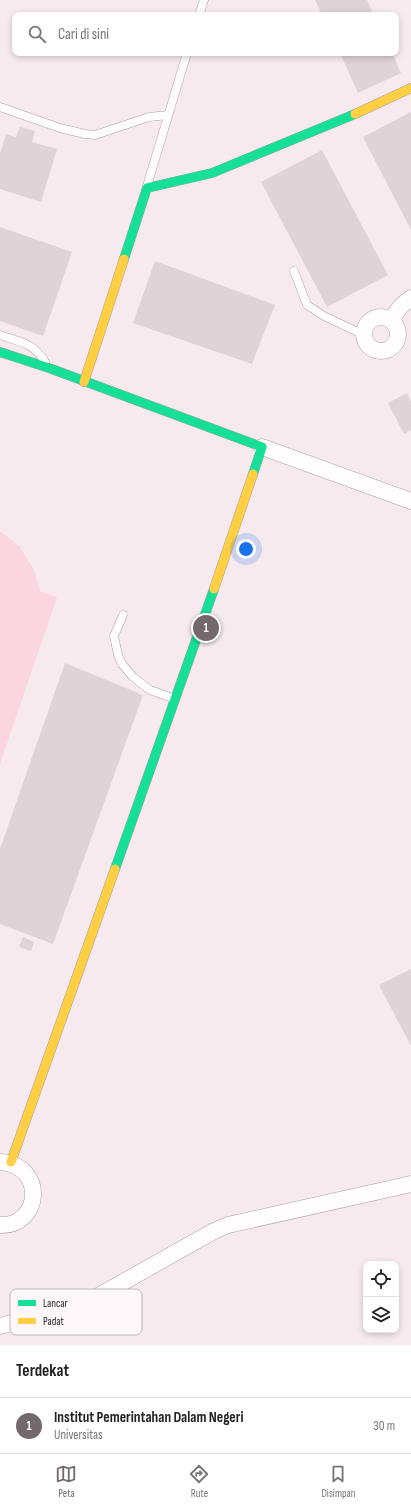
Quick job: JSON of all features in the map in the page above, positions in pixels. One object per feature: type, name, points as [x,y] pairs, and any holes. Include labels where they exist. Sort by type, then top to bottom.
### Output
[{"type":"street","points":[[84,382],[147,188],[212,173],[356,114],[411,88]]},
{"type":"street","points":[[391,320],[401,306],[411,298]]},
{"type":"street","points":[[376,318],[384,318],[391,320],[397,328],[398,336],[395,344],[389,349],[381,351],[373,349],[367,343],[364,335],[370,322],[376,318]]},
{"type":"street","points":[[0,352],[49,368],[411,501]]},
{"type":"street","points":[[0,1225],[13,1223],[21,1219],[28,1212],[32,1204],[33,1186],[24,1170],[5,1162],[176,699],[262,447]]},
{"type":"street","points":[[109,1289],[214,1231],[228,1225],[411,1184]]},
{"type":"street","points":[[0,1326],[10,1323]]},
{"type":"lane","points":[[200,12],[204,0]]},
{"type":"lane","points":[[147,188],[186,56]]},
{"type":"lane","points":[[0,107],[60,128],[95,135],[149,117],[168,116]]},
{"type":"lane","points":[[294,271],[307,306],[324,316],[364,335]]},
{"type":"lane","points":[[0,335],[33,347],[40,353],[49,368]]},
{"type":"lane","points":[[123,615],[114,636],[118,655],[122,664],[133,677],[150,690],[176,699]]},
{"type":"shaded area","points":[[0,531],[20,547],[34,570],[40,591],[57,597],[0,764]]},
{"type":"building","points":[[315,0],[367,0],[373,12],[321,12]]},
{"type":"building","points":[[341,56],[393,56],[401,73],[358,93]]},
{"type":"building","points":[[411,112],[411,230],[363,137]]},
{"type":"building","points":[[20,127],[35,131],[32,142],[57,149],[41,202],[0,189],[0,154],[6,134],[16,137]]},
{"type":"building","points":[[322,150],[388,275],[327,307],[261,182]]},
{"type":"building","points":[[0,227],[72,252],[43,336],[0,321]]},
{"type":"building","points":[[155,261],[275,305],[252,364],[133,323]]},
{"type":"building","points":[[407,393],[411,402],[411,430],[404,434],[388,403]]},
{"type":"building","points":[[65,663],[143,695],[53,944],[0,924],[0,849]]},
{"type":"building","points":[[23,937],[34,942],[31,951],[19,947]]},
{"type":"building","points":[[411,969],[411,1046],[379,985]]},
{"type":"traffic: fast","points":[[124,259],[147,188],[212,173],[355,114]]},
{"type":"traffic: fast","points":[[0,352],[49,368],[262,447],[253,474]]},
{"type":"traffic: fast","points":[[115,869],[214,589]]},
{"type":"traffic: slow","points":[[355,114],[411,88]]},
{"type":"traffic: slow","points":[[84,382],[124,259]]},
{"type":"traffic: slow","points":[[214,589],[253,474]]},
{"type":"traffic: slow","points":[[11,1162],[115,869]]},
{"type":"place","name":"Institut Pemerintahan Dalam Negeri","points":[[206,628]]}]
